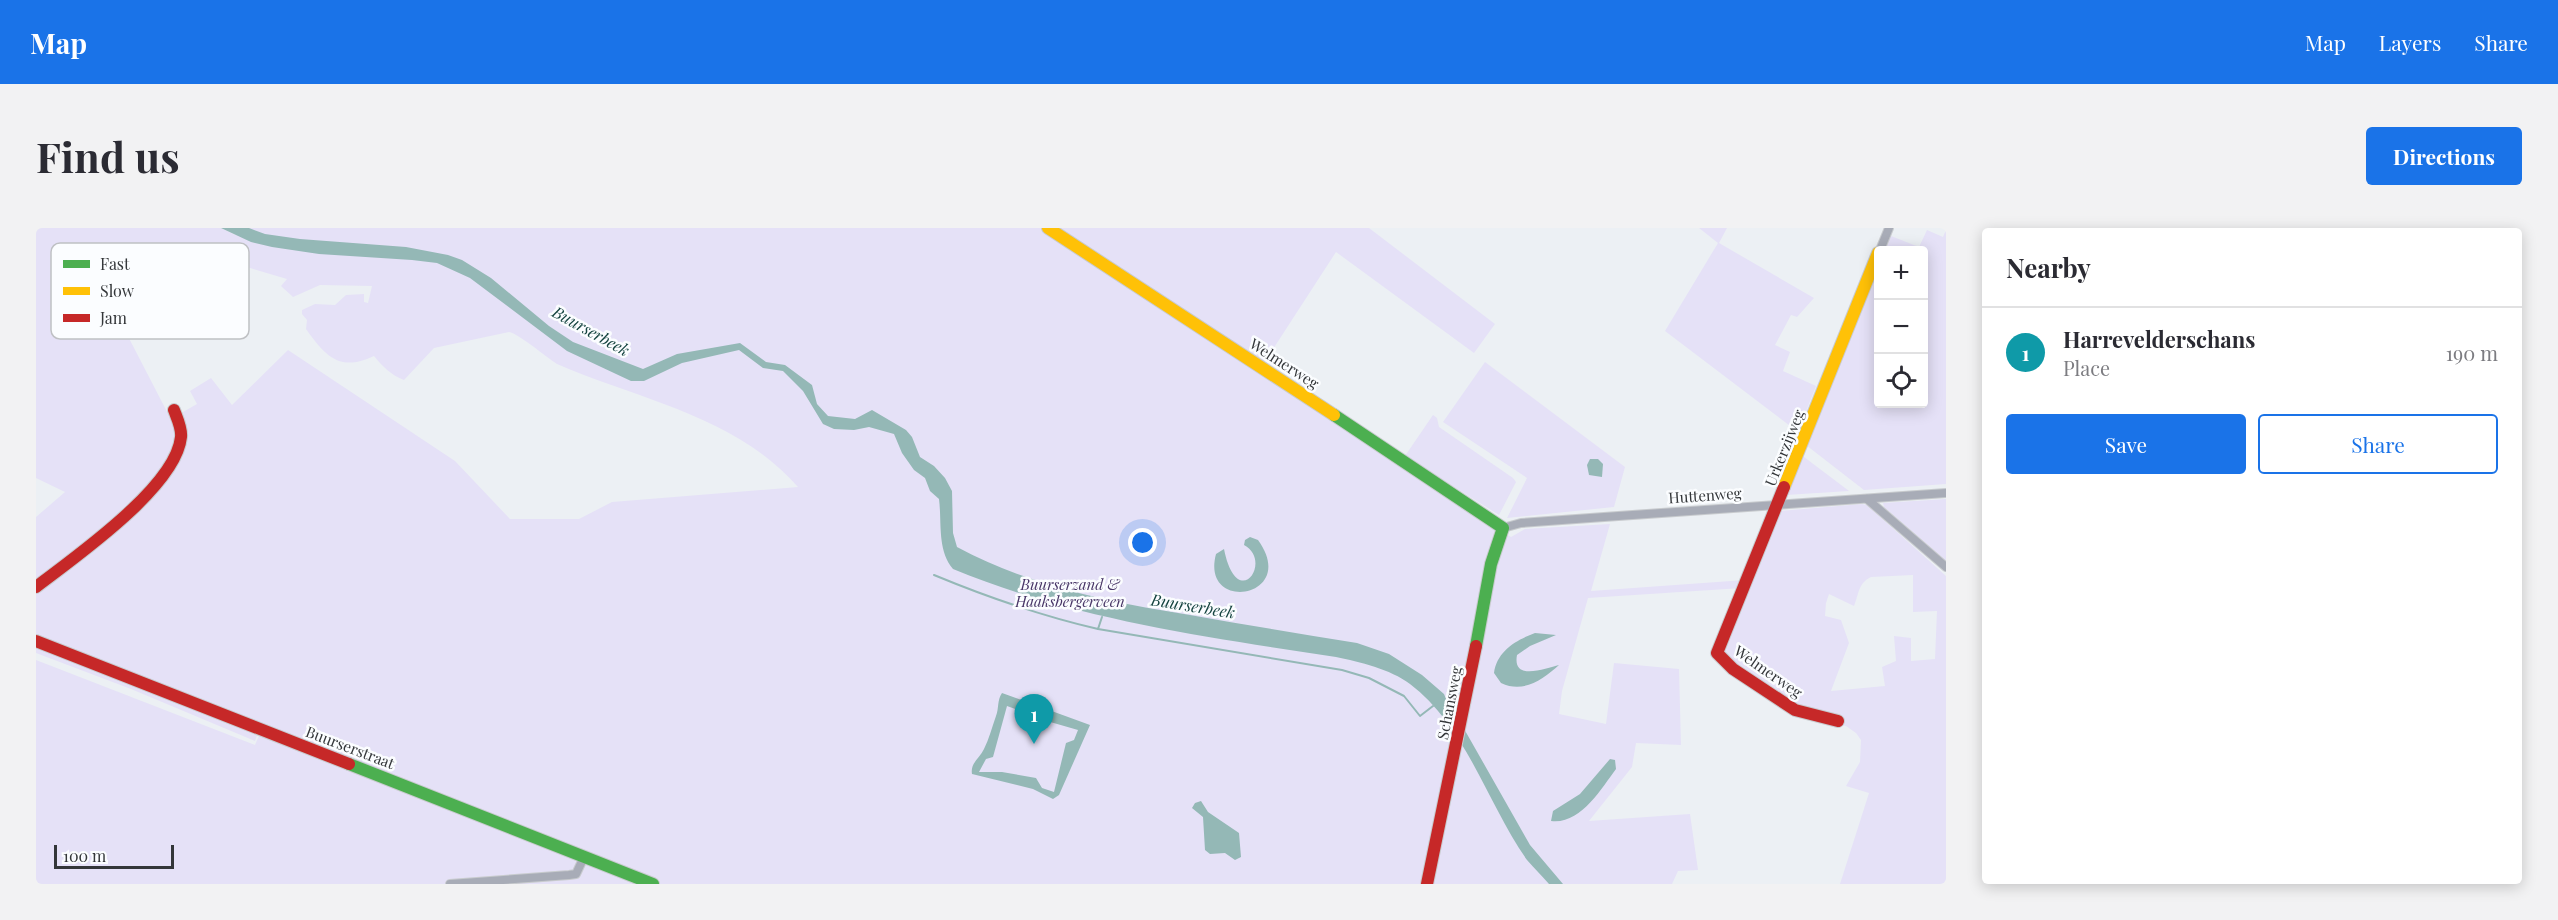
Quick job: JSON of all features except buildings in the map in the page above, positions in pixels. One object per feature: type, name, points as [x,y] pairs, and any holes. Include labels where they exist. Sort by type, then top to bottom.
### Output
[{"type":"street","name":"Welmerweg","points":[[1047,228],[1503,528]]},
{"type":"street","name":"Urkerzijweg","points":[[1882,246],[1889,228]]},
{"type":"street","name":"Urkerzijweg","points":[[1717,653],[1874,265]]},
{"type":"street","points":[[36,587],[127,514],[163,476],[178,448],[181,436],[174,410]]},
{"type":"street","name":"Huttenweg","points":[[1503,528],[1533,522],[1946,493]]},
{"type":"street","points":[[1867,499],[1946,567]]},
{"type":"street","name":"Schansweg","points":[[1427,884],[1458,745],[1491,564],[1503,528]]},
{"type":"street","name":"Buurserstraat","points":[[36,640],[653,884]]},
{"type":"street","name":"Welmerweg","points":[[1717,653],[1733,669],[1795,710],[1838,722]]},
{"type":"street","points":[[450,884],[569,876],[576,874],[584,857]]},
{"type":"green space","name":"Buurserzand & Haaksbergerveen","points":[[36,228],[221,228],[236,235],[240,228],[1053,228],[1511,537],[1525,529],[1610,524],[1591,591],[1745,580],[1742,588],[1588,598],[1562,691],[1559,714],[1606,724],[1614,663],[1679,669],[1681,745],[1636,743],[1632,767],[1589,821],[1690,814],[1698,870],[1678,871],[1672,884],[36,884],[36,660],[255,745],[263,726],[36,636],[36,591],[135,510],[185,433],[183,412],[197,404],[190,391],[211,378],[232,405],[288,350],[455,461],[510,519],[579,519],[612,502],[798,487],[773,463],[746,443],[716,426],[557,364],[509,332],[434,348],[404,380],[395,376],[374,356],[352,362],[335,359],[320,347],[306,329],[307,320],[302,310],[315,304],[335,305],[346,295],[364,294],[364,302],[368,303],[372,286],[320,285],[293,297],[281,286],[287,279],[249,268],[249,243],[51,243],[51,339],[129,339],[178,433],[171,454],[140,495],[97,534],[36,582],[36,517],[65,492],[36,478]]},
{"type":"green space","points":[[1061,228],[1369,228],[1495,324],[1474,353],[1336,252],[1264,363],[1060,231]]},
{"type":"green space","points":[[1699,228],[1727,228],[1719,243],[1814,298],[1797,317],[1791,315],[1775,345],[1790,352],[1783,371],[1816,386],[1798,432],[1665,331],[1718,243]]},
{"type":"green space","points":[[1927,230],[1943,237],[1946,230],[1946,484],[1864,490],[1806,445],[1874,276],[1874,408],[1928,408],[1928,246],[1919,246]]},
{"type":"green space","points":[[1891,236],[1916,246],[1887,246]]},
{"type":"green space","points":[[1485,362],[1625,467],[1614,507],[1507,518],[1527,478],[1443,422]]},
{"type":"green space","points":[[1433,415],[1437,418],[1439,427],[1516,482],[1499,515],[1405,456]]},
{"type":"green space","points":[[1802,456],[1804,457],[1849,491],[1786,495]]},
{"type":"green space","points":[[1946,499],[1946,561],[1884,507],[1883,503]]},
{"type":"green space","points":[[1867,505],[1946,576],[1946,884],[1840,884],[1869,793],[1846,786],[1860,762],[1861,740],[1846,726],[1816,721],[1722,655],[1780,511]],"holes":[[[1913,575],[1913,612],[1937,611],[1935,659],[1911,661],[1911,638],[1894,636],[1896,661],[1882,667],[1885,686],[1831,691],[1849,643],[1841,620],[1825,616],[1829,594],[1854,606],[1861,586],[1867,579]]]},
{"type":"green space","points":[[36,645],[258,733],[255,741],[131,689],[36,653]]},
{"type":"shaded area","points":[[221,228],[249,228],[265,234],[300,239],[406,247],[448,255],[462,260],[491,278],[549,326],[573,342],[643,369],[677,354],[740,343],[766,362],[785,365],[812,385],[817,404],[828,416],[855,419],[872,410],[906,430],[912,437],[920,457],[934,466],[945,478],[952,491],[953,533],[957,547],[985,561],[1041,582],[1100,598],[1357,643],[1389,654],[1422,675],[1444,694],[1454,718],[1463,727],[1530,845],[1563,884],[1549,884],[1527,860],[1475,767],[1446,721],[1430,701],[1410,684],[1393,674],[1355,661],[1190,634],[1094,614],[1000,587],[953,569],[942,545],[939,499],[930,491],[925,478],[914,470],[902,453],[894,434],[869,427],[854,430],[834,429],[823,424],[803,391],[783,371],[763,368],[739,350],[682,363],[644,381],[631,381],[567,351],[470,278],[437,263],[319,254],[272,247],[251,242]]},
{"type":"shaded area","points":[[1590,459],[1598,459],[1603,464],[1602,477],[1589,475],[1587,465]]},
{"type":"shaded area","points":[[1250,537],[1258,540],[1268,560],[1267,575],[1259,586],[1247,591],[1233,591],[1222,585],[1215,573],[1216,554],[1224,549],[1230,568],[1237,578],[1244,581],[1254,570],[1255,562],[1252,552],[1244,545],[1245,540]]},
{"type":"shaded area","points":[[1535,633],[1556,635],[1530,646],[1517,655],[1520,668],[1531,671],[1559,665],[1540,680],[1525,686],[1509,686],[1501,683],[1494,673],[1499,658],[1508,647]]},
{"type":"shaded area","points":[[1002,693],[1090,725],[1059,795],[1053,799],[1033,789],[972,774],[974,764],[989,737]],"holes":[[[1007,706],[1024,712],[1026,715],[1078,730],[1074,740],[1066,743],[1054,792],[1042,788],[1036,778],[1002,772],[979,772],[986,759],[993,757]]]},
{"type":"shaded area","points":[[1610,759],[1615,760],[1616,769],[1589,804],[1571,817],[1562,821],[1551,821],[1553,811],[1580,794]]},
{"type":"shaded area","points":[[1201,801],[1208,812],[1239,833],[1241,857],[1235,860],[1225,853],[1210,854],[1205,850],[1203,817],[1192,808],[1195,803]]},
{"type":"waterway","points":[[934,575],[974,591],[1077,624],[1098,629],[1102,617]]},
{"type":"waterway","points":[[1098,629],[1342,670],[1369,678],[1404,696],[1420,716],[1433,706]]},
{"type":"traffic: fast","points":[[1334,415],[1503,528],[1491,564],[1476,646]]},
{"type":"traffic: fast","points":[[349,764],[653,884]]},
{"type":"traffic: slow","points":[[1048,228],[1334,415]]},
{"type":"traffic: slow","points":[[1784,487],[1874,263]]},
{"type":"traffic: jam","points":[[36,587],[121,520],[162,477],[175,457],[181,437],[174,410]]},
{"type":"traffic: jam","points":[[1784,487],[1717,653],[1733,669],[1795,710],[1838,721]]},
{"type":"traffic: jam","points":[[36,641],[349,764]]},
{"type":"traffic: jam","points":[[1427,884],[1476,646]]},
{"type":"place","name":"Harrevelderschans","points":[[1034,744]]},
{"type":"water label","name":"Buurserbeek","points":[[591,331]]},
{"type":"water label","name":"Buurserbeek","points":[[1193,606]]}]
